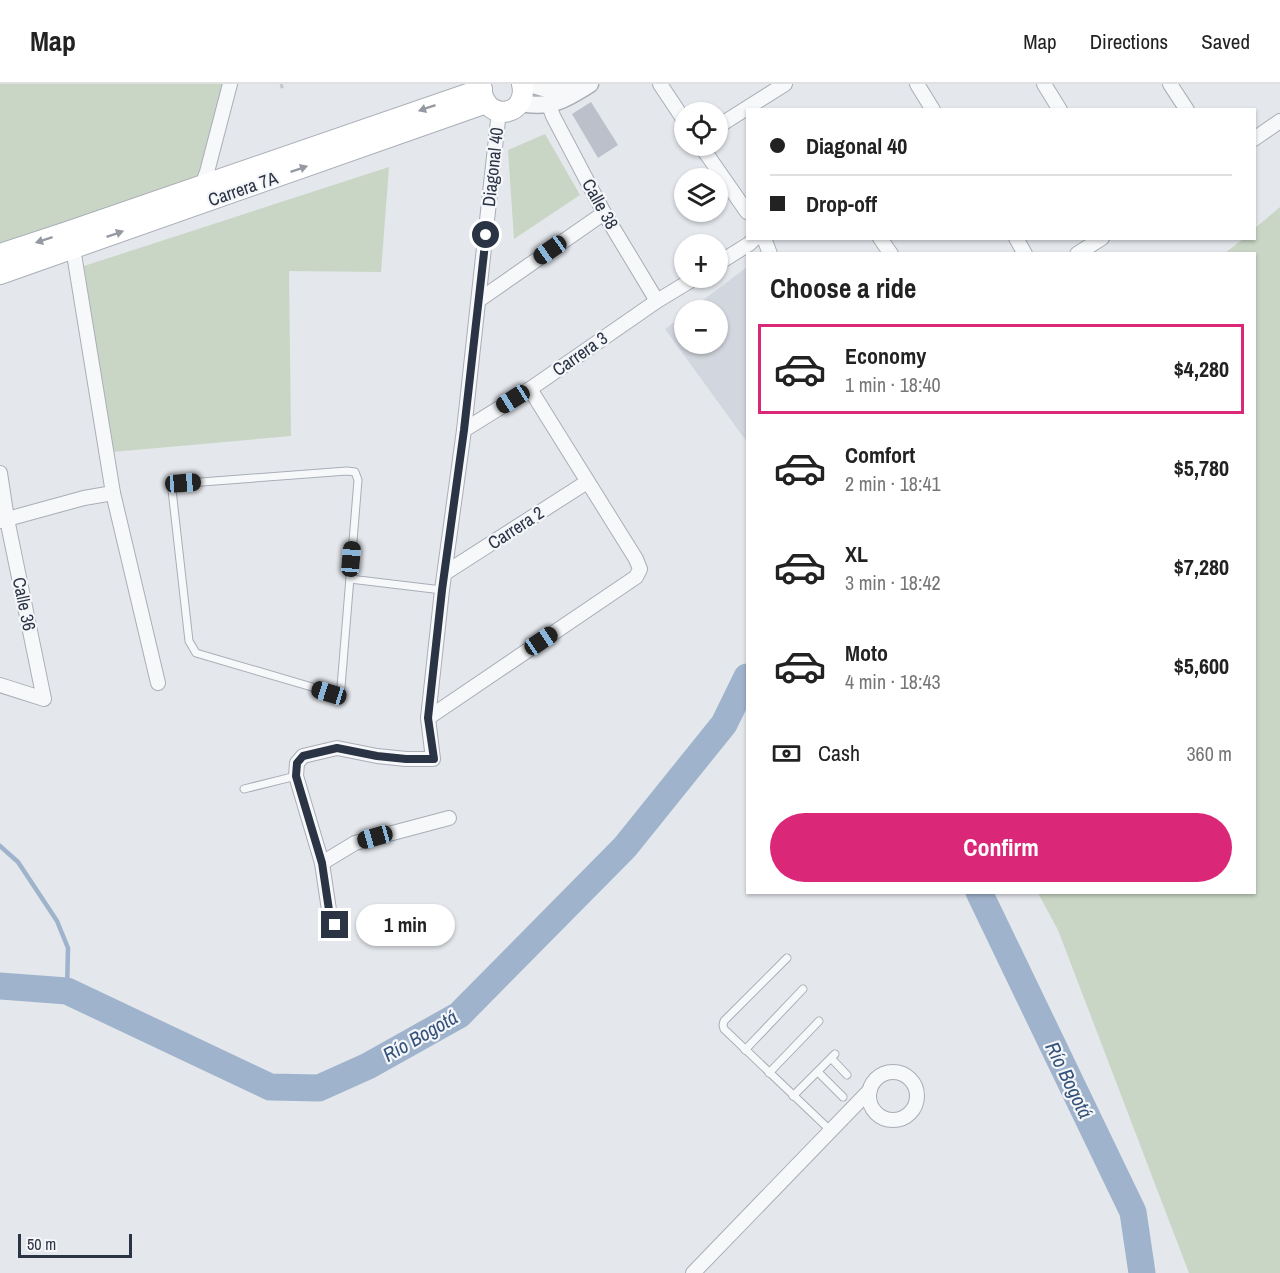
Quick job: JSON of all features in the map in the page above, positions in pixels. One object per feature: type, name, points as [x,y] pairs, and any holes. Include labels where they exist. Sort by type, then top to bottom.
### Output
[{"type":"main road","points":[[488,97],[511,110],[521,94]]},
{"type":"main road","name":"Carrera 7A","points":[[0,254],[202,185],[488,97]]},
{"type":"main road","name":"Carrera 7A","points":[[0,274],[488,97]]},
{"type":"street","points":[[202,185],[230,84]]},
{"type":"street","points":[[530,84],[550,90],[586,87]]},
{"type":"street","points":[[660,84],[674,105]]},
{"type":"street","points":[[747,108],[785,84]]},
{"type":"street","points":[[917,84],[932,108]]},
{"type":"street","points":[[1044,84],[1059,108]]},
{"type":"street","points":[[1170,84],[1186,108]]},
{"type":"street","points":[[521,94],[534,106],[549,105],[586,87]]},
{"type":"street","name":"Diagonal 40","points":[[296,776],[297,763],[303,756],[337,748],[377,756],[434,759],[428,718],[479,300],[488,97]]},
{"type":"street","name":"Calle 38","points":[[549,105],[604,213],[657,301]]},
{"type":"street","points":[[728,120],[746,109]]},
{"type":"street","points":[[1256,138],[1280,121]]},
{"type":"street","points":[[708,156],[746,211]]},
{"type":"street","points":[[479,300],[604,213]]},
{"type":"street","points":[[728,257],[753,240]]},
{"type":"street","points":[[1080,252],[1099,240]]},
{"type":"street","points":[[73,249],[114,493],[158,683]]},
{"type":"street","name":"Carrera 3","points":[[464,430],[530,389],[678,288]]},
{"type":"street","points":[[428,718],[636,578],[640,569],[636,559],[530,389]]},
{"type":"street","name":"Calle 36","points":[[0,473],[3,520],[44,699],[0,685]]},
{"type":"street","name":"Carrera 2","points":[[445,573],[587,482]]},
{"type":"street","points":[[3,520],[84,498],[114,493]]},
{"type":"street","points":[[296,776],[322,863],[329,910],[335,925]]},
{"type":"street","points":[[322,863],[355,843],[449,818]]},
{"type":"street","points":[[693,1273],[870,1090]]},
{"type":"lane","points":[[356,472],[358,480],[350,579],[341,687],[338,694],[196,653],[189,641],[172,490],[175,484],[356,472]]},
{"type":"lane","points":[[350,579],[442,590]]},
{"type":"lane","points":[[244,789],[296,776]]},
{"type":"lane","points":[[787,958],[724,1021],[723,1026],[745,1050],[831,1131]]},
{"type":"lane","points":[[745,1050],[803,989]]},
{"type":"lane","points":[[769,1072],[819,1022]]},
{"type":"lane","points":[[793,1096],[833,1056],[847,1075]]},
{"type":"lane","points":[[818,1071],[843,1097]]},
{"type":"path","points":[[281,84],[283,90]]},
{"type":"shaded area","points":[[746,268],[746,441],[683,354],[728,354],[728,300],[703,300],[719,288],[728,288],[728,281]]},
{"type":"shaded area","points":[[674,322],[674,341],[665,329]]},
{"type":"green space","points":[[0,84],[224,84],[199,182],[0,245]]},
{"type":"green space","points":[[545,134],[580,195],[514,239],[508,150]]},
{"type":"green space","points":[[389,167],[381,272],[289,271],[291,436],[112,452],[84,266]]},
{"type":"green space","points":[[1280,207],[1280,1273],[1189,1273],[1058,930],[1039,894],[1256,894],[1256,252],[1226,252],[1242,240],[1256,240],[1256,227]]},
{"type":"building","points":[[591,102],[618,145],[598,158],[572,114]]},
{"type":"waterway","name":"Río Bogotá","points":[[0,986],[67,991],[270,1087],[319,1088],[368,1066],[459,1015],[625,847],[724,724],[746,679]]},
{"type":"waterway","points":[[0,846],[18,862],[57,921],[68,948],[67,991]]},
{"type":"waterway","name":"Río Bogotá","points":[[980,894],[1133,1212],[1142,1273]]},
{"type":"route","points":[[335,925],[329,910],[322,863],[296,776],[297,763],[303,756],[337,748],[377,756],[434,759],[428,718],[486,235]]}]
